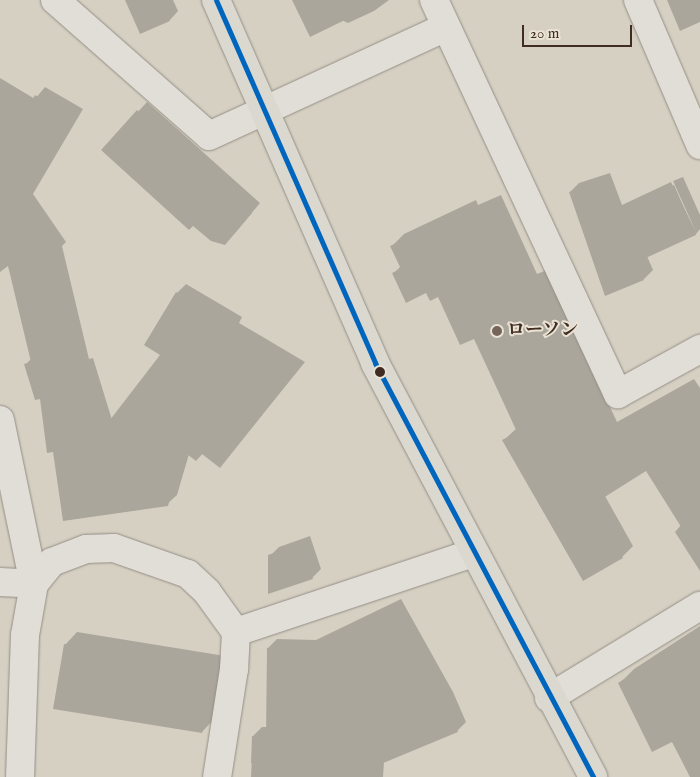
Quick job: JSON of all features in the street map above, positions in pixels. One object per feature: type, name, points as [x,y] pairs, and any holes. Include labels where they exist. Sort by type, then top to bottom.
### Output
[{"type":"main road","points":[[216,0],[262,109],[375,363],[549,698],[593,777]]},
{"type":"street","points":[[55,0],[209,136],[262,109],[446,27]]},
{"type":"street","points":[[434,0],[618,394],[700,349]]},
{"type":"street","points":[[638,0],[700,145]]},
{"type":"street","points":[[0,420],[34,584],[25,636],[20,777]]},
{"type":"street","points":[[34,584],[52,562],[86,549],[114,548],[188,574],[207,592],[236,632],[234,669],[217,777]]},
{"type":"street","points":[[236,632],[473,553]]},
{"type":"street","points":[[0,582],[34,584]]},
{"type":"street","points":[[549,698],[700,606]]},
{"type":"building","points":[[125,0],[161,0],[170,21],[140,34]]},
{"type":"building","points":[[292,0],[386,0],[310,37]]},
{"type":"building","points":[[0,93],[27,109],[35,95],[75,119],[28,198],[12,186],[58,252],[53,255],[80,368],[84,366],[103,429],[160,355],[144,345],[176,292],[234,327],[231,332],[297,371],[220,468],[202,454],[196,461],[183,451],[168,506],[63,521],[53,452],[47,453],[40,399],[35,400],[24,364],[31,362],[8,266],[0,272]]},
{"type":"building","points":[[137,110],[252,213],[225,245],[211,241],[193,226],[189,230],[101,150]]},
{"type":"building","points":[[602,181],[613,213],[674,185],[696,235],[637,262],[644,280],[605,296],[569,192]]},
{"type":"building","points":[[489,206],[526,285],[535,281],[605,433],[682,389],[700,417],[700,557],[646,471],[592,505],[623,558],[583,581],[502,440],[517,432],[474,339],[460,345],[438,297],[430,301],[426,293],[406,303],[392,273],[401,269],[390,246],[464,211],[467,216]]},
{"type":"building","points":[[301,544],[313,579],[268,594],[268,555]]},
{"type":"building","points":[[392,607],[442,701],[444,700],[458,732],[376,766],[376,777],[327,777],[327,773],[262,771],[262,764],[251,763],[252,736],[266,736],[267,648],[306,649]]},
{"type":"building","points":[[700,630],[700,777],[690,777],[672,742],[652,752],[618,683]]},
{"type":"building","points":[[64,644],[213,668],[202,733],[53,709]]},
{"type":"transit line","points":[[216,0],[375,363],[593,777]]},
{"type":"place","name":"ローソン","points":[[497,331]]}]
